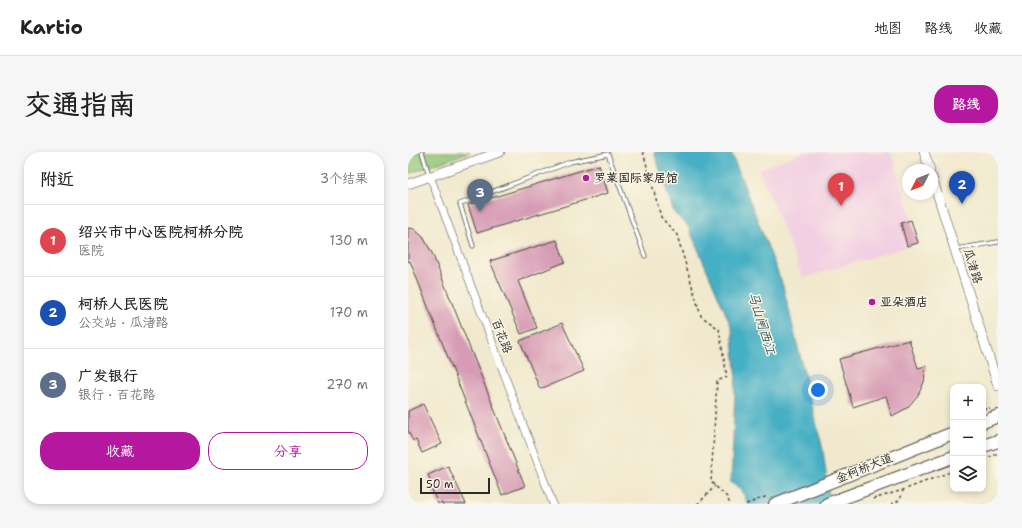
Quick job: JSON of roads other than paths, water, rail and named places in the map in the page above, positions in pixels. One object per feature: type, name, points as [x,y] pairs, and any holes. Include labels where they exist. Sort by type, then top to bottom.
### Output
[{"type":"main road","points":[[986,421],[998,416]]},
{"type":"main road","name":"金柯桥大道","points":[[775,504],[950,434]]},
{"type":"main road","points":[[986,445],[998,441]]},
{"type":"main road","name":"金柯桥大道","points":[[827,504],[950,458]]},
{"type":"street","points":[[408,184],[500,152]]},
{"type":"street","points":[[924,152],[928,164]]},
{"type":"street","name":"百花路","points":[[430,176],[553,504]]},
{"type":"street","name":"瓜渚路","points":[[938,196],[998,386]]},
{"type":"lane","points":[[422,152],[430,176]]},
{"type":"lane","points":[[473,246],[460,204],[570,162],[608,154],[645,256]]},
{"type":"lane","points":[[955,250],[998,242]]},
{"type":"water","name":"马山闸西江","points":[[654,152],[731,152],[783,286],[823,450],[830,504],[748,504],[741,489],[731,483],[736,371],[732,328],[688,226],[674,213]]},
{"type":"place","name":"罗莱国际家居馆","points":[[586,178]]},
{"type":"place","name":"柯桥人民医院","points":[[962,204]]},
{"type":"place","name":"绍兴市中心医院柯桥分院","points":[[841,206]]},
{"type":"place","name":"广发银行","points":[[480,212]]},
{"type":"place","name":"亚朵酒店","points":[[872,302]]}]
